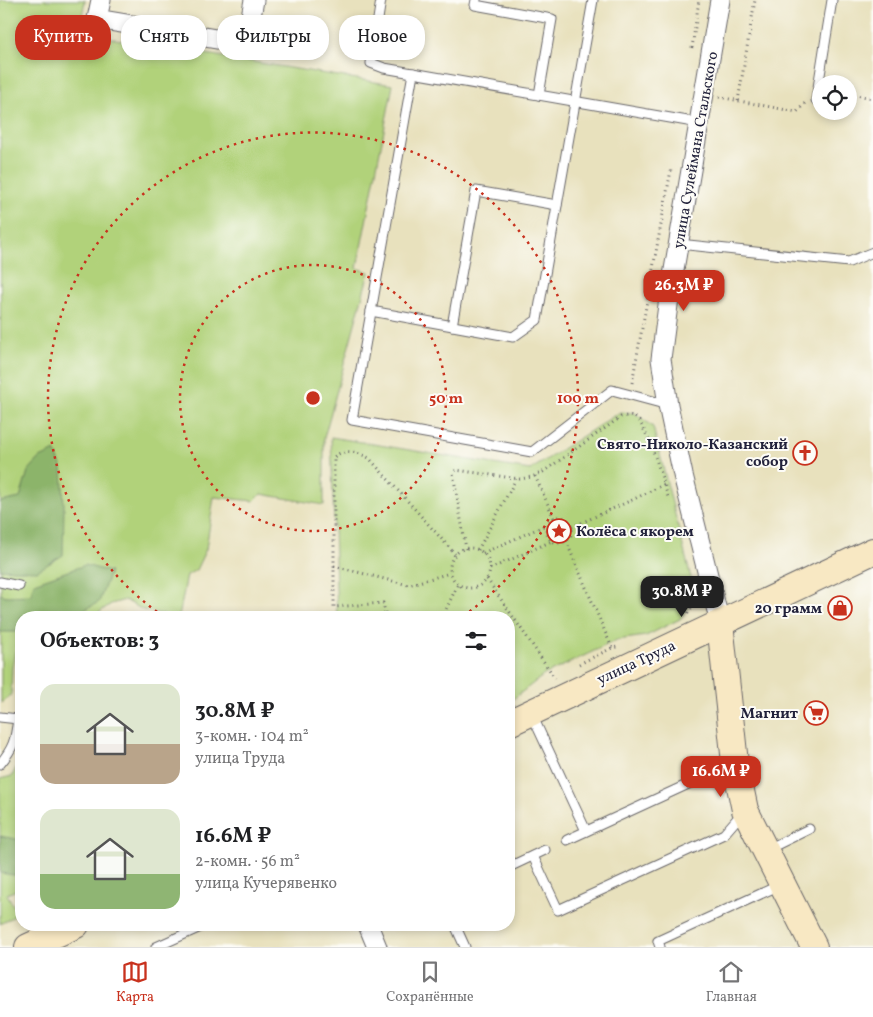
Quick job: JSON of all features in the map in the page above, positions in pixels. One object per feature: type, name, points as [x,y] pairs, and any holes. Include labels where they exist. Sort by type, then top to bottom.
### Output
[{"type":"main road","name":"улица Труда","points":[[520,717],[557,680],[720,622],[873,551]]},
{"type":"main road","points":[[720,622],[735,763],[745,810],[814,947]]},
{"type":"main road","points":[[28,947],[63,931]]},
{"type":"street","points":[[101,0],[97,19],[246,44],[254,0]]},
{"type":"street","name":"улица Сулеймана Стальского","points":[[720,0],[668,304],[661,359],[668,405],[683,475],[720,622]]},
{"type":"street","points":[[370,931],[377,947]]},
{"type":"lane","points":[[381,0],[371,63],[384,68],[699,123]]},
{"type":"lane","points":[[476,0],[475,5],[552,19],[539,95]]},
{"type":"lane","points":[[371,312],[513,336],[537,320],[593,0]]},
{"type":"lane","points":[[820,75],[832,0]]},
{"type":"lane","points":[[413,73],[352,420],[532,452],[612,390],[668,405]]},
{"type":"lane","points":[[452,326],[476,190],[557,204]]},
{"type":"lane","points":[[679,244],[849,262],[873,252]]},
{"type":"lane","points":[[0,582],[19,586]]},
{"type":"lane","points":[[0,717],[15,719]]},
{"type":"lane","points":[[520,717],[586,831]]},
{"type":"lane","points":[[0,764],[12,750],[15,739]]},
{"type":"lane","points":[[567,840],[735,763]]},
{"type":"lane","points":[[533,856],[558,910],[724,834],[745,810]]},
{"type":"lane","points":[[765,850],[809,829]]},
{"type":"lane","points":[[515,864],[545,850]]},
{"type":"lane","points":[[660,947],[658,941],[782,884]]},
{"type":"lane","points":[[156,947],[192,931]]},
{"type":"lane","points":[[458,931],[465,947]]},
{"type":"path","points":[[690,55],[699,0]]},
{"type":"path","points":[[738,101],[755,0]]},
{"type":"path","points":[[704,95],[798,112],[812,96]]},
{"type":"path","points":[[857,95],[873,98]]},
{"type":"path","points":[[621,417],[632,386],[671,167]]},
{"type":"path","points":[[466,548],[453,473],[456,470],[516,479],[535,476],[621,417],[628,415],[637,419],[645,430],[670,503]]},
{"type":"path","points":[[385,611],[384,603],[334,607],[334,457],[339,452],[362,454],[369,458],[455,554]]},
{"type":"path","points":[[572,527],[683,475]]},
{"type":"path","points":[[535,476],[554,518]]},
{"type":"path","points":[[478,550],[516,479]]},
{"type":"path","points":[[554,518],[566,518],[572,527],[571,537],[559,543],[552,541],[546,532],[547,525],[554,518]]},
{"type":"path","points":[[483,553],[547,525]]},
{"type":"path","points":[[490,569],[552,541]]},
{"type":"path","points":[[566,541],[612,648]]},
{"type":"path","points":[[466,548],[476,549],[483,553],[489,562],[490,569],[487,579],[480,586],[473,588],[466,588],[454,582],[450,573],[450,562],[455,554],[466,548]]},
{"type":"path","points":[[334,566],[408,586],[450,573]]},
{"type":"path","points":[[487,579],[509,611]]},
{"type":"path","points":[[445,611],[458,584]]},
{"type":"path","points":[[687,615],[696,602],[696,595]]},
{"type":"path","points":[[515,619],[557,680]]},
{"type":"path","points":[[579,664],[612,648],[621,646]]},
{"type":"green space","points":[[0,0],[85,0],[82,15],[15,15],[15,60],[111,60],[111,38],[121,40],[121,60],[207,60],[207,54],[217,56],[217,60],[242,60],[393,85],[357,268],[369,272],[324,438],[324,505],[261,494],[254,501],[214,497],[206,549],[196,570],[187,575],[180,611],[147,611],[125,600],[111,604],[101,611],[15,611],[15,652],[11,695],[1,703]]},
{"type":"green space","points":[[620,412],[635,413],[653,427],[692,582],[691,602],[680,619],[646,636],[617,640],[544,675],[515,697],[515,611],[337,611],[331,437],[530,470]]},
{"type":"green space","points":[[55,451],[62,468],[64,506],[63,555],[37,571],[0,569],[0,502],[20,498],[28,471],[40,458]]},
{"type":"green space","points":[[85,565],[110,572],[99,602],[82,611],[15,611],[15,632],[0,632],[0,594],[7,596],[31,595],[34,583]]},
{"type":"green space","points":[[15,770],[15,891],[7,894],[15,909],[15,916],[0,924],[0,779],[12,776]]},
{"type":"green space","points":[[0,836],[15,839],[15,875],[0,873]]},
{"type":"place","name":"Свято-Николо-Казанский собор","points":[[805,453]]},
{"type":"place","name":"Колёса с якорем","points":[[559,531]]},
{"type":"place","name":"20 грамм","points":[[840,608]]},
{"type":"place","name":"Магнит","points":[[816,713]]}]
